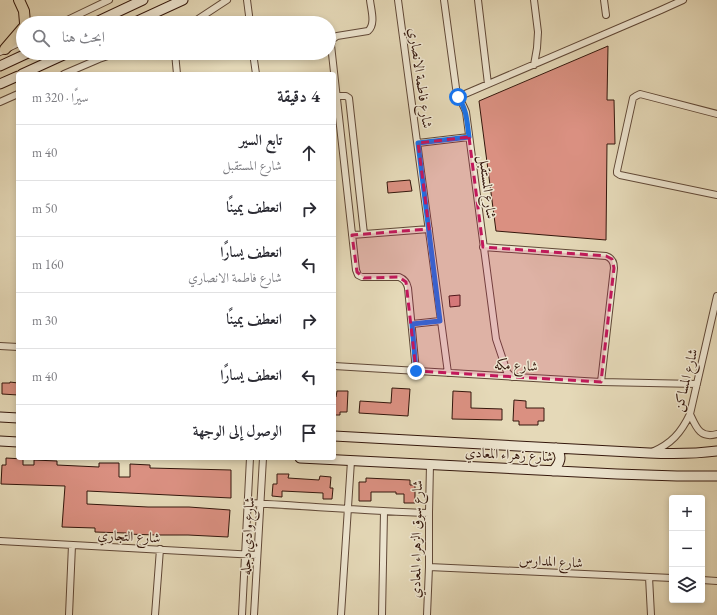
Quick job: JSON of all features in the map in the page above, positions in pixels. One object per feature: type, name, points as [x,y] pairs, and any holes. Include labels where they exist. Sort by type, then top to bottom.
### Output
[{"type":"main road","points":[[18,0],[25,16]]},
{"type":"main road","points":[[109,16],[144,0]]},
{"type":"main road","points":[[148,16],[183,0]]},
{"type":"main road","points":[[2,50],[16,35]]},
{"type":"main road","points":[[0,66],[16,59]]},
{"type":"main road","points":[[26,72],[51,60]]},
{"type":"main road","points":[[0,84],[16,77]]},
{"type":"main road","points":[[0,417],[16,418]]},
{"type":"main road","name":"شارع زهراء المعادي","points":[[336,436],[649,453],[676,454],[717,451]]},
{"type":"main road","points":[[0,441],[16,442]]},
{"type":"main road","points":[[553,470],[558,464],[560,458],[556,448]]},
{"type":"main road","name":"شارع زهراء المعادي","points":[[334,460],[639,475],[717,476]]},
{"type":"street","points":[[76,16],[109,0]]},
{"type":"street","points":[[202,16],[226,0]]},
{"type":"street","points":[[247,0],[249,16]]},
{"type":"street","points":[[336,36],[370,30],[373,23],[370,0]]},
{"type":"street","name":"شارع فاطمة الانصاري","points":[[398,0],[448,373]]},
{"type":"street","name":"شارع المستقبل","points":[[444,0],[458,97],[466,112],[496,338],[507,372],[512,377]]},
{"type":"street","points":[[478,0],[488,84]]},
{"type":"street","points":[[534,0],[538,32],[534,65]]},
{"type":"street","points":[[604,0],[606,14]]},
{"type":"street","points":[[458,97],[683,0]]},
{"type":"street","points":[[2,50],[16,44]]},
{"type":"street","points":[[69,72],[97,60]]},
{"type":"street","points":[[176,60],[177,72]]},
{"type":"street","points":[[254,60],[256,72]]},
{"type":"street","points":[[333,60],[334,72]]},
{"type":"street","points":[[336,88],[356,270],[360,276],[364,278],[398,278],[403,279],[406,282],[408,288],[416,371]]},
{"type":"street","points":[[717,114],[640,94],[636,96],[633,98],[617,171],[620,175],[717,195]]},
{"type":"street","points":[[0,102],[16,95]]},
{"type":"street","points":[[337,96],[346,96],[349,98],[364,234]]},
{"type":"street","points":[[418,143],[469,137]]},
{"type":"street","points":[[352,235],[429,229]]},
{"type":"street","points":[[483,247],[610,257],[614,268],[601,382]]},
{"type":"street","name":"شارع المساكن","points":[[649,453],[662,448],[676,437],[690,414],[717,296]]},
{"type":"street","points":[[412,324],[440,321]]},
{"type":"street","points":[[0,346],[16,347]]},
{"type":"street","name":"شارع مكه","points":[[336,366],[601,382],[697,384]]},
{"type":"street","points":[[690,414],[696,428],[699,431],[708,435],[717,434]]},
{"type":"street","name":"شارع وادي دجله","points":[[242,615],[250,460]]},
{"type":"street","name":"شارع وادي دجله","points":[[254,615],[263,460]]},
{"type":"street","points":[[341,615],[351,461]]},
{"type":"street","name":"شارع سوق الزهراء المعادي","points":[[427,615],[430,464]]},
{"type":"street","points":[[248,503],[348,508],[384,512],[429,513]]},
{"type":"street","points":[[382,615],[384,512]]},
{"type":"street","name":"شارع التجاري","points":[[0,541],[258,555]]},
{"type":"street","points":[[68,615],[72,545]]},
{"type":"street","points":[[155,615],[160,549]]},
{"type":"street","name":"شارع المدارس","points":[[429,567],[669,578]]},
{"type":"street","points":[[649,577],[651,615]]},
{"type":"street","points":[[705,580],[717,581]]},
{"type":"highlighted area","points":[[469,137],[483,247],[606,256],[612,259],[614,268],[601,382],[416,371],[406,282],[399,277],[364,278],[357,272],[352,235],[429,229],[418,143]]},
{"type":"building","points":[[608,46],[607,100],[614,100],[615,144],[607,144],[606,240],[496,231],[479,101]]},
{"type":"building","points":[[410,180],[412,191],[388,193],[387,182]]},
{"type":"building","points":[[460,295],[460,306],[450,307],[449,296]]},
{"type":"building","points":[[2,383],[16,383],[16,395],[2,394]]},
{"type":"building","points":[[392,388],[410,389],[408,416],[359,413],[360,401],[391,403]]},
{"type":"building","points":[[337,391],[348,391],[347,412],[340,412],[340,415],[336,415]]},
{"type":"building","points":[[453,391],[471,392],[471,408],[502,409],[502,420],[452,419]]},
{"type":"building","points":[[514,400],[526,401],[526,408],[544,408],[544,421],[538,421],[538,425],[519,425],[519,421],[513,421]]},
{"type":"building","points":[[6,458],[23,460],[23,465],[34,465],[34,460],[57,461],[57,465],[99,467],[99,463],[119,463],[119,477],[130,477],[130,464],[150,465],[150,468],[231,470],[231,498],[87,491],[87,504],[148,507],[189,507],[230,510],[228,537],[126,534],[95,532],[95,528],[62,527],[65,486],[1,484],[2,465],[6,465]]},
{"type":"building","points":[[277,474],[289,474],[288,478],[319,480],[320,476],[331,477],[330,488],[333,488],[332,499],[323,499],[323,493],[282,491],[282,497],[272,496],[273,484],[277,484]]},
{"type":"building","points":[[366,478],[410,480],[410,485],[415,485],[415,503],[404,503],[404,494],[396,494],[396,492],[371,492],[371,501],[359,501],[359,482],[366,482]]},
{"type":"route","points":[[416,371],[412,324],[440,321],[418,143],[469,137],[466,112],[458,97]]}]
